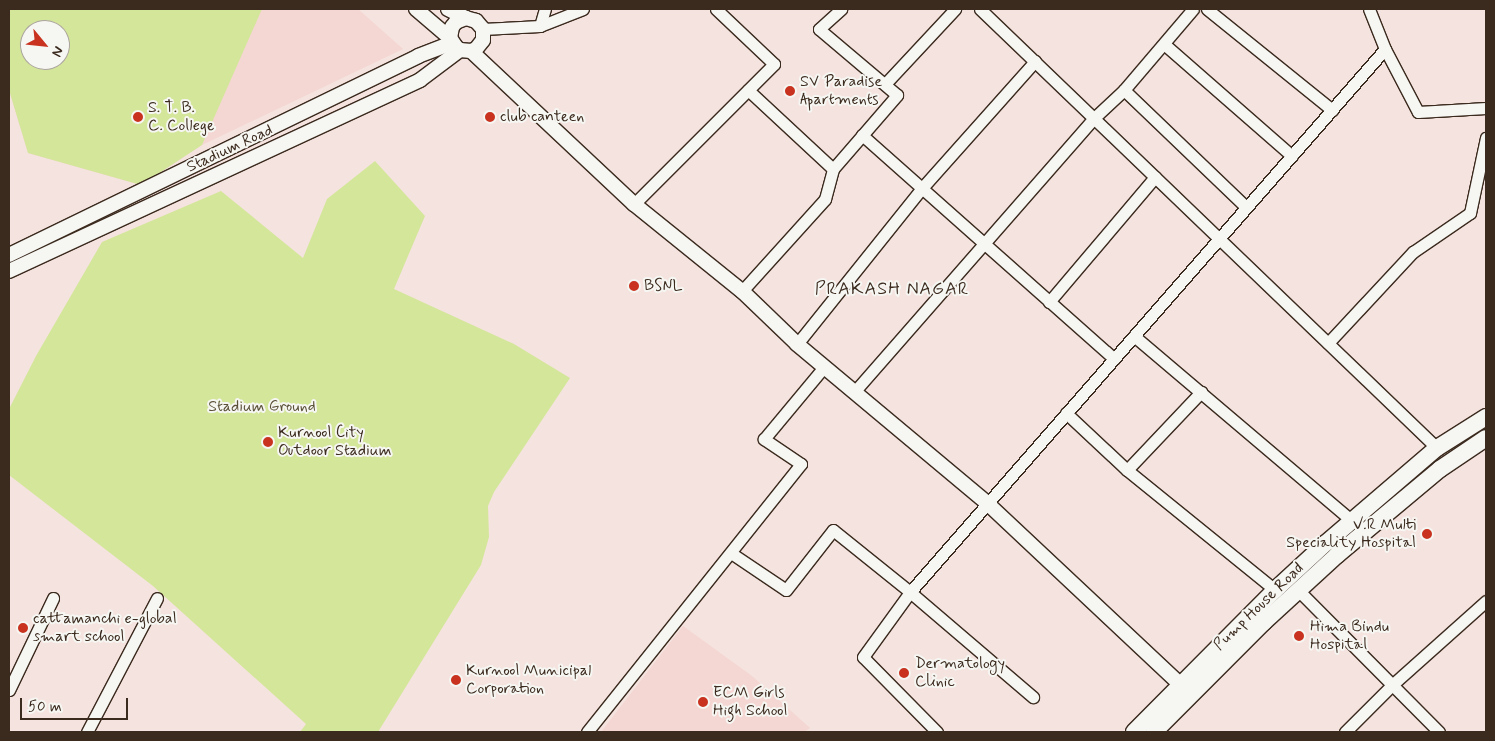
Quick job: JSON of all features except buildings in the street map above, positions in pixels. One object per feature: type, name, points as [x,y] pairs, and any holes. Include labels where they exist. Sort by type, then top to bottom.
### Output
[{"type":"main road","name":"Pump House Road","points":[[1134,732],[1186,690],[1275,590],[1352,521],[1437,448],[1486,417]]},
{"type":"main road","points":[[1154,732],[1186,690],[1337,555],[1440,469],[1486,438]]},
{"type":"street","points":[[416,9],[634,204],[742,292],[797,344],[987,504],[1186,690]]},
{"type":"street","points":[[448,9],[466,18],[476,20],[483,29],[483,40],[476,49],[458,45]]},
{"type":"street","points":[[540,26],[545,9]]},
{"type":"street","points":[[483,29],[540,26],[583,9]]},
{"type":"street","points":[[634,204],[774,64],[716,9]]},
{"type":"street","points":[[742,292],[825,199],[833,170],[897,95],[819,29],[841,9]]},
{"type":"street","points":[[886,84],[956,9]]},
{"type":"street","points":[[855,391],[983,243],[1094,118],[1124,90],[1193,9]]},
{"type":"street","points":[[1207,9],[1332,110]]},
{"type":"street","points":[[1369,9],[1385,49],[1418,112],[1486,108]]},
{"type":"street","points":[[983,10],[1437,448]]},
{"type":"street","points":[[458,45],[452,27],[456,22],[466,18]]},
{"type":"street","points":[[1164,44],[1292,156]]},
{"type":"street","name":"Stadium Road","points":[[9,255],[418,56],[458,45]]},
{"type":"street","name":"Stadium Road","points":[[9,271],[420,80],[458,45]]},
{"type":"street","points":[[937,732],[863,656],[910,592],[1385,49]]},
{"type":"street","points":[[797,344],[922,188],[1035,62]]},
{"type":"street","points":[[748,90],[833,170]]},
{"type":"street","points":[[1124,90],[1246,207]]},
{"type":"street","points":[[862,135],[1114,359]]},
{"type":"street","points":[[1328,343],[1413,252],[1470,213],[1486,138]]},
{"type":"street","points":[[1049,302],[1155,177]]},
{"type":"street","points":[[1134,336],[1352,521]]},
{"type":"street","points":[[587,732],[801,464],[764,439],[824,367]]},
{"type":"street","points":[[1127,470],[1200,392]]},
{"type":"street","points":[[1066,413],[1127,470],[1275,590],[1298,590],[1439,732]]},
{"type":"street","points":[[731,553],[786,590],[833,530],[910,592],[1033,697]]},
{"type":"street","points":[[9,690],[53,598]]},
{"type":"street","points":[[86,732],[157,598]]},
{"type":"street","points":[[1344,732],[1392,685],[1486,601]]},
{"type":"shaded area","name":"S. T. B. C. College","points":[[9,9],[358,9],[403,49],[202,145],[141,185],[28,153],[9,90]]},
{"type":"shaded area","name":"ECM Girls High School","points":[[683,626],[752,676],[810,728],[804,732],[601,732]]},
{"type":"green space","name":"S. T. B. C. College","points":[[9,9],[262,9],[202,145],[141,185],[28,153],[9,90]]},
{"type":"green space","name":"Kurnool City Outdoor Stadium","points":[[375,161],[425,216],[394,289],[514,344],[570,378],[494,492],[488,506],[489,537],[481,565],[378,732],[300,732],[306,724],[153,586],[9,475],[9,409],[36,356],[102,242],[221,191],[303,258],[327,199]]},
{"type":"place","name":"SV Paradise Apartments","points":[[790,91]]},
{"type":"place","name":"S. T. B. C. College","points":[[138,117]]},
{"type":"place","name":"club canteen","points":[[490,117]]},
{"type":"place","name":"BSNL","points":[[634,286]]},
{"type":"place","name":"Kurnool City Outdoor Stadium","points":[[268,442]]},
{"type":"place","name":"V.R Multi Speciality Hospital","points":[[1427,534]]},
{"type":"place","name":"cattamanchi e-global smart school","points":[[23,628]]},
{"type":"place","name":"Hima Bindu Hospital","points":[[1299,636]]},
{"type":"place","name":"Dermatology Clinic","points":[[904,673]]},
{"type":"place","name":"Kurnool Municipal Corporation","points":[[456,680]]},
{"type":"place","name":"ECM Girls High School","points":[[703,702]]},
{"type":"district","name":"PRAKASH NAGAR","points":[[892,289]]},
{"type":"park label","name":"Stadium Ground","points":[[262,407]]}]
